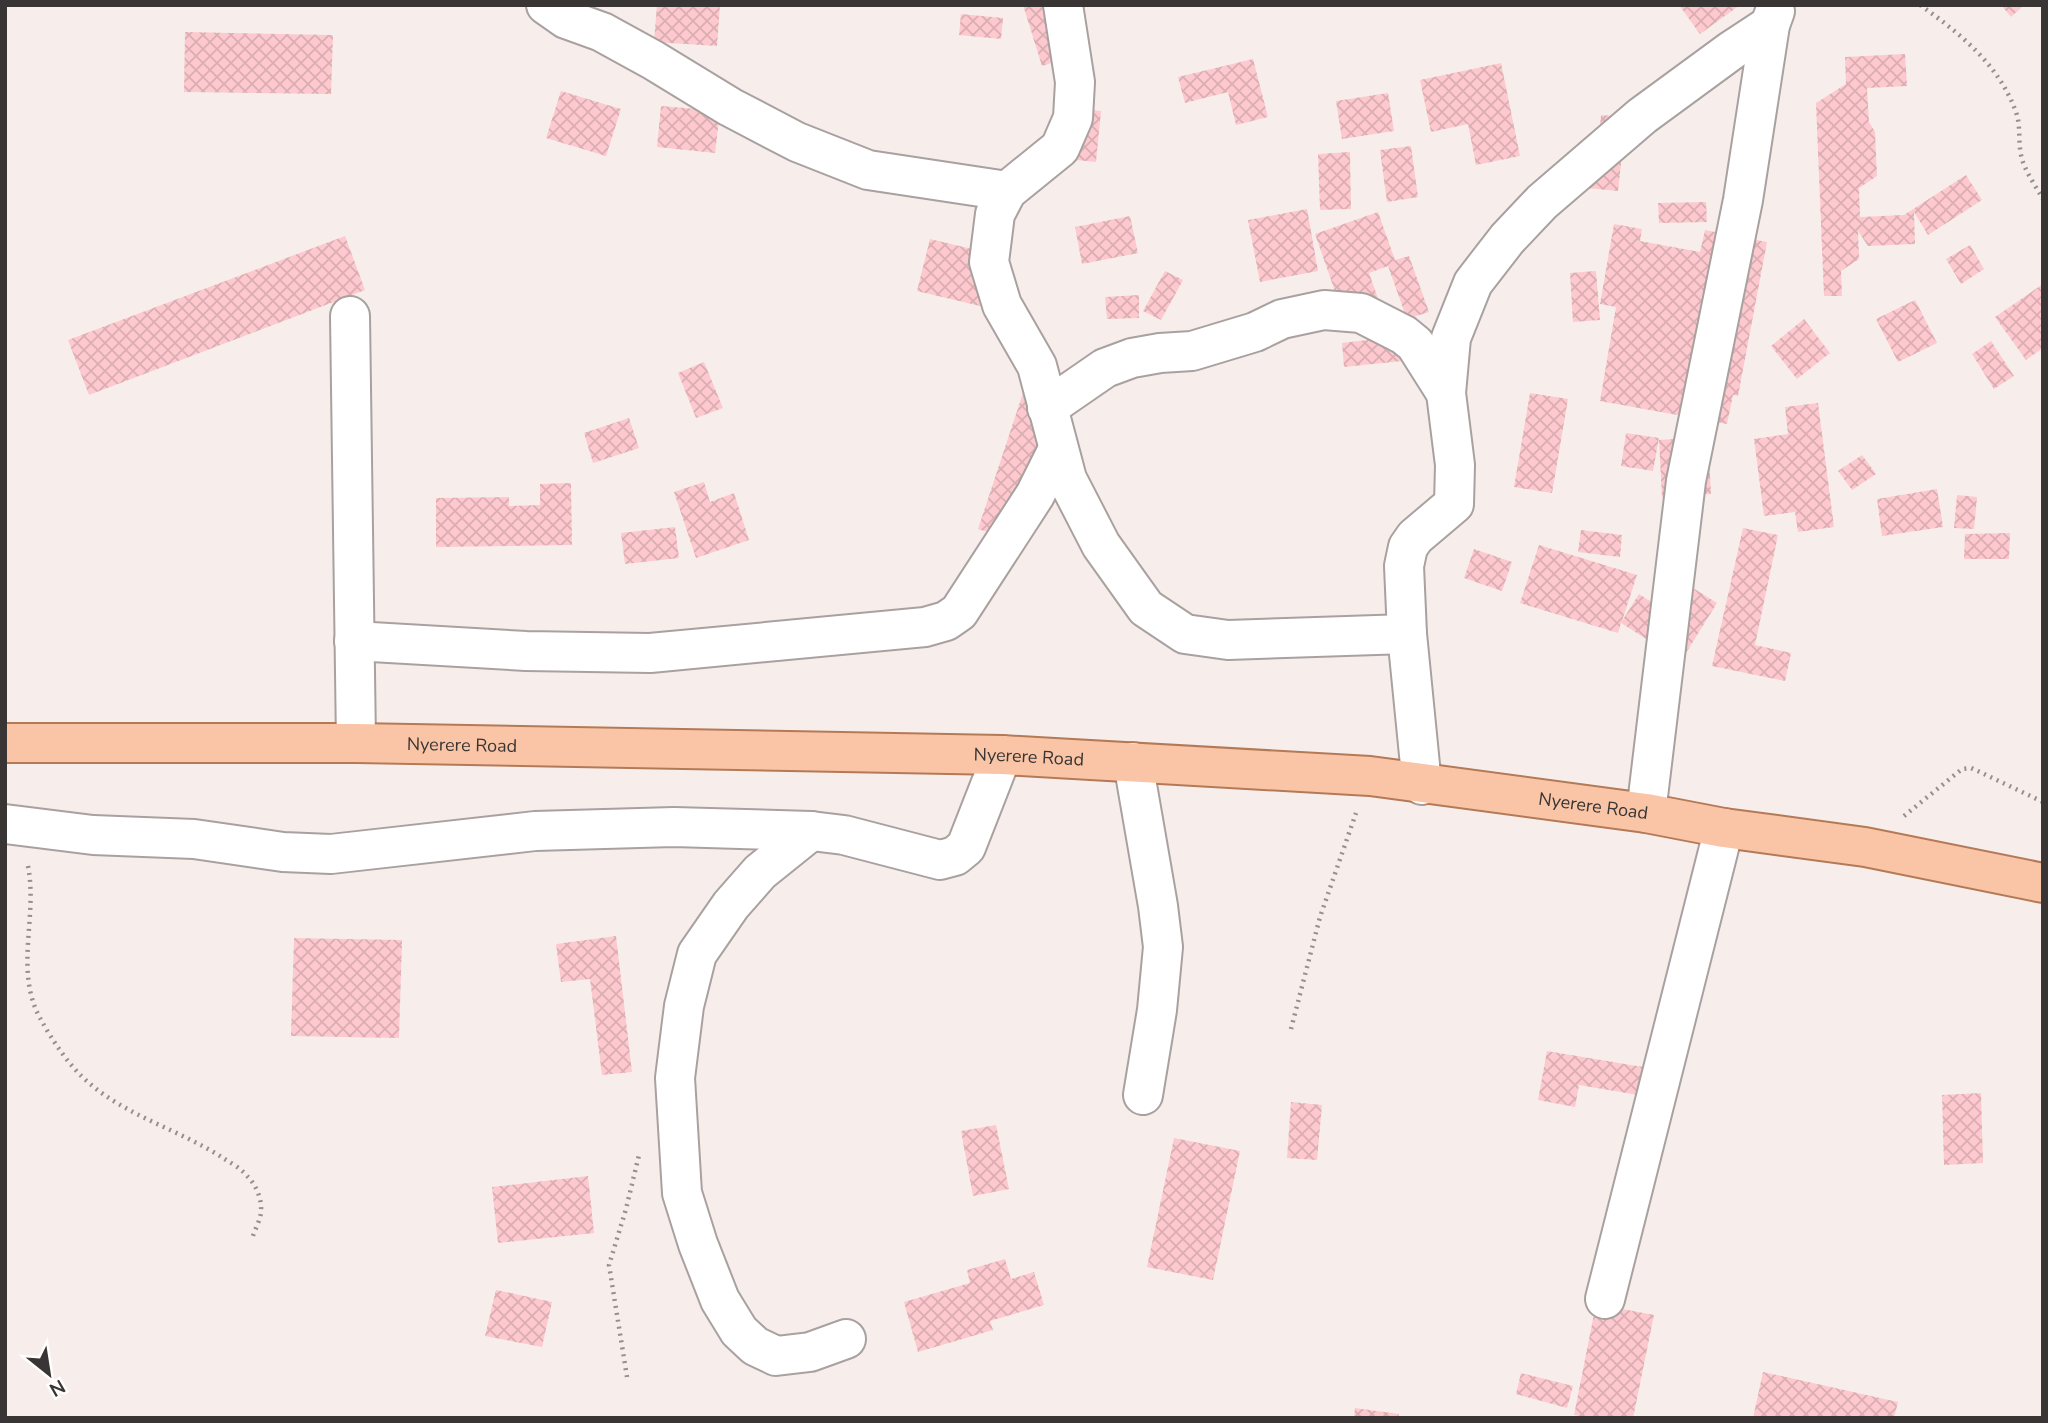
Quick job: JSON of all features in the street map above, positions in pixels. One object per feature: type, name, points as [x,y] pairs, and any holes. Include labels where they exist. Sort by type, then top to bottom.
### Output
[{"type":"main road","name":"Nyerere Road","points":[[5,743],[356,743],[1002,755],[1370,776],[1646,813],[1724,828],[1865,847],[2043,883]]},
{"type":"street","points":[[546,5],[566,19],[602,32],[730,107],[797,142],[868,170],[1007,191]]},
{"type":"street","points":[[1063,5],[1075,82],[1073,118],[1060,148],[1007,191],[995,214],[989,261],[1002,305],[1037,366],[1067,479],[1101,545],[1146,608],[1185,634],[1228,640],[1407,634]]},
{"type":"street","points":[[1422,785],[1407,634],[1404,566],[1408,547],[1415,537],[1454,504],[1455,465],[1446,393],[1451,338],[1473,283],[1507,239],[1542,202],[1642,116],[1732,50],[1774,15]]},
{"type":"street","points":[[1646,813],[1686,481],[1743,200],[1774,15]]},
{"type":"street","points":[[1047,408],[1105,368],[1132,358],[1192,351],[1255,332],[1282,319],[1324,310],[1361,313],[1404,335],[1415,344],[1446,393]]},
{"type":"street","points":[[350,316],[356,743]]},
{"type":"street","points":[[354,641],[526,651],[650,653],[925,627],[946,621],[959,612],[1035,495],[1058,449]]},
{"type":"street","points":[[11,825],[93,835],[194,839],[283,852],[331,854],[535,831],[674,827],[811,831],[844,835],[940,860],[955,856],[966,847],[1002,755]]},
{"type":"street","points":[[1133,762],[1163,947],[1157,1010],[1143,1095]]},
{"type":"street","points":[[1605,1299],[1724,828]]},
{"type":"street","points":[[811,831],[760,872],[731,905],[697,954],[684,1006],[675,1078],[682,1193],[720,1300],[739,1331],[755,1346],[776,1356],[810,1352],[846,1339]]},
{"type":"path","points":[[1920,5],[1966,41],[1993,67],[2007,89],[2017,116],[2021,156],[2043,199]]},
{"type":"path","points":[[1865,847],[1962,769],[1971,768],[2043,802]]},
{"type":"path","points":[[1291,1029],[1320,917],[1370,776]]},
{"type":"path","points":[[11,825],[30,878],[32,902],[27,958],[28,981],[39,1016],[59,1048],[88,1082],[122,1104],[204,1146],[248,1176],[258,1192],[261,1212],[253,1236]]},
{"type":"path","points":[[627,1377],[609,1265],[639,1154]]},
{"type":"building","points":[[657,5],[720,5],[717,46],[654,42]]},
{"type":"building","points":[[1023,5],[1077,5],[1091,50],[1042,66]]},
{"type":"building","points":[[1679,5],[1740,5],[1700,34]]},
{"type":"building","points":[[2001,5],[2024,5],[2011,17]]},
{"type":"building","points":[[961,14],[1003,18],[1001,39],[959,35]]},
{"type":"building","points":[[185,32],[333,35],[331,94],[184,92]]},
{"type":"building","points":[[1905,54],[1907,86],[1867,88],[1869,122],[1875,132],[1877,176],[1859,188],[1860,217],[1904,215],[1966,175],[1982,200],[1928,235],[1914,212],[1915,244],[1868,246],[1858,231],[1859,259],[1841,271],[1842,296],[1824,296],[1816,103],[1846,84],[1845,57]]},
{"type":"building","points":[[1253,59],[1268,117],[1236,125],[1228,92],[1185,103],[1178,77]]},
{"type":"building","points":[[1501,63],[1520,156],[1476,165],[1468,124],[1431,132],[1420,80]]},
{"type":"building","points":[[561,91],[621,109],[606,156],[546,138]]},
{"type":"building","points":[[1388,93],[1394,131],[1342,139],[1336,101]]},
{"type":"building","points":[[661,106],[720,111],[715,153],[657,147]]},
{"type":"building","points":[[1062,107],[1101,111],[1096,162],[1056,158]]},
{"type":"building","points":[[1601,115],[1626,117],[1618,191],[1554,185],[1596,171]]},
{"type":"building","points":[[1411,146],[1418,197],[1387,202],[1380,150]]},
{"type":"building","points":[[1350,152],[1351,209],[1320,210],[1318,154]]},
{"type":"building","points":[[1706,202],[1707,222],[1659,223],[1658,203]]},
{"type":"building","points":[[1307,209],[1318,271],[1260,282],[1248,220]]},
{"type":"building","points":[[1378,212],[1395,260],[1409,256],[1429,312],[1407,319],[1388,266],[1369,273],[1381,307],[1345,320],[1315,234]]},
{"type":"building","points":[[1130,216],[1138,253],[1082,264],[1075,227]]},
{"type":"building","points":[[1614,224],[1642,229],[1640,241],[1700,252],[1705,230],[1767,242],[1738,396],[1733,395],[1727,424],[1600,401],[1616,307],[1600,304]]},
{"type":"building","points":[[345,236],[365,290],[89,395],[68,340]]},
{"type":"building","points":[[930,239],[1010,258],[997,310],[917,291]]},
{"type":"building","points":[[1970,245],[1984,269],[1961,284],[1946,259]]},
{"type":"building","points":[[1165,271],[1183,280],[1161,320],[1143,311]]},
{"type":"building","points":[[1596,271],[1600,320],[1573,322],[1570,273]]},
{"type":"building","points":[[2043,284],[2043,348],[2026,360],[1995,317]]},
{"type":"building","points":[[1139,295],[1139,318],[1107,319],[1105,297]]},
{"type":"building","points":[[1915,300],[1937,343],[1898,362],[1876,319]]},
{"type":"building","points":[[1804,319],[1830,353],[1797,379],[1771,346]]},
{"type":"building","points":[[1410,335],[1412,360],[1344,367],[1342,343]]},
{"type":"building","points":[[1991,341],[2014,376],[1994,389],[1972,354]]},
{"type":"building","points":[[704,362],[723,408],[696,418],[678,373]]},
{"type":"building","points":[[1023,393],[1051,402],[1006,538],[978,529]]},
{"type":"building","points":[[1530,393],[1568,399],[1552,493],[1514,487]]},
{"type":"building","points":[[1818,403],[1834,527],[1798,532],[1795,512],[1764,516],[1754,439],[1788,434],[1785,407]]},
{"type":"building","points":[[629,418],[639,448],[593,463],[584,433]]},
{"type":"building","points":[[1626,433],[1659,438],[1653,471],[1621,466]]},
{"type":"building","points":[[1708,437],[1711,494],[1662,497],[1659,440]]},
{"type":"building","points":[[1862,455],[1876,474],[1852,490],[1838,471]]},
{"type":"building","points":[[704,482],[710,502],[734,493],[749,540],[696,558],[674,492]]},
{"type":"building","points":[[571,483],[572,545],[436,547],[436,498],[509,497],[509,506],[540,505],[540,484]]},
{"type":"building","points":[[1937,489],[1943,527],[1882,536],[1877,499]]},
{"type":"building","points":[[1957,495],[1977,497],[1974,529],[1954,528]]},
{"type":"building","points":[[675,527],[679,558],[625,564],[621,533]]},
{"type":"building","points":[[1743,528],[1778,535],[1755,645],[1791,653],[1785,681],[1712,666]]},
{"type":"building","points":[[1581,530],[1622,535],[1620,557],[1578,552]]},
{"type":"building","points":[[2010,533],[2009,559],[1964,559],[1965,534]]},
{"type":"building","points":[[1539,545],[1637,575],[1622,621],[1639,594],[1667,612],[1685,583],[1717,603],[1681,661],[1621,623],[1618,633],[1520,603]]},
{"type":"building","points":[[1474,549],[1512,562],[1502,591],[1464,578]]},
{"type":"building","points":[[616,936],[632,1072],[602,1075],[590,979],[561,982],[556,944]]},
{"type":"building","points":[[294,938],[402,940],[399,1038],[291,1036]]},
{"type":"building","points":[[1547,1051],[1673,1072],[1668,1100],[1579,1085],[1575,1107],[1538,1100]]},
{"type":"building","points":[[1981,1093],[1983,1163],[1944,1165],[1942,1095]]},
{"type":"building","points":[[1291,1102],[1322,1105],[1317,1160],[1287,1158]]},
{"type":"building","points":[[996,1125],[1009,1189],[973,1196],[961,1131]]},
{"type":"building","points":[[1174,1138],[1240,1151],[1213,1280],[1147,1267]]},
{"type":"building","points":[[588,1176],[594,1233],[498,1243],[492,1187]]},
{"type":"building","points":[[1005,1259],[1011,1279],[1034,1272],[1044,1305],[990,1321],[993,1330],[918,1352],[904,1302],[970,1283],[967,1270]]},
{"type":"building","points":[[496,1290],[552,1302],[542,1347],[485,1336]]},
{"type":"building","points":[[1596,1304],[1654,1315],[1633,1418],[1591,1418],[1574,1415]]},
{"type":"building","points":[[1763,1372],[1898,1402],[1894,1418],[1753,1418]]},
{"type":"building","points":[[1521,1373],[1573,1386],[1567,1408],[1516,1394]]},
{"type":"building","points":[[1355,1408],[1399,1414],[1398,1418],[1354,1418]]}]
